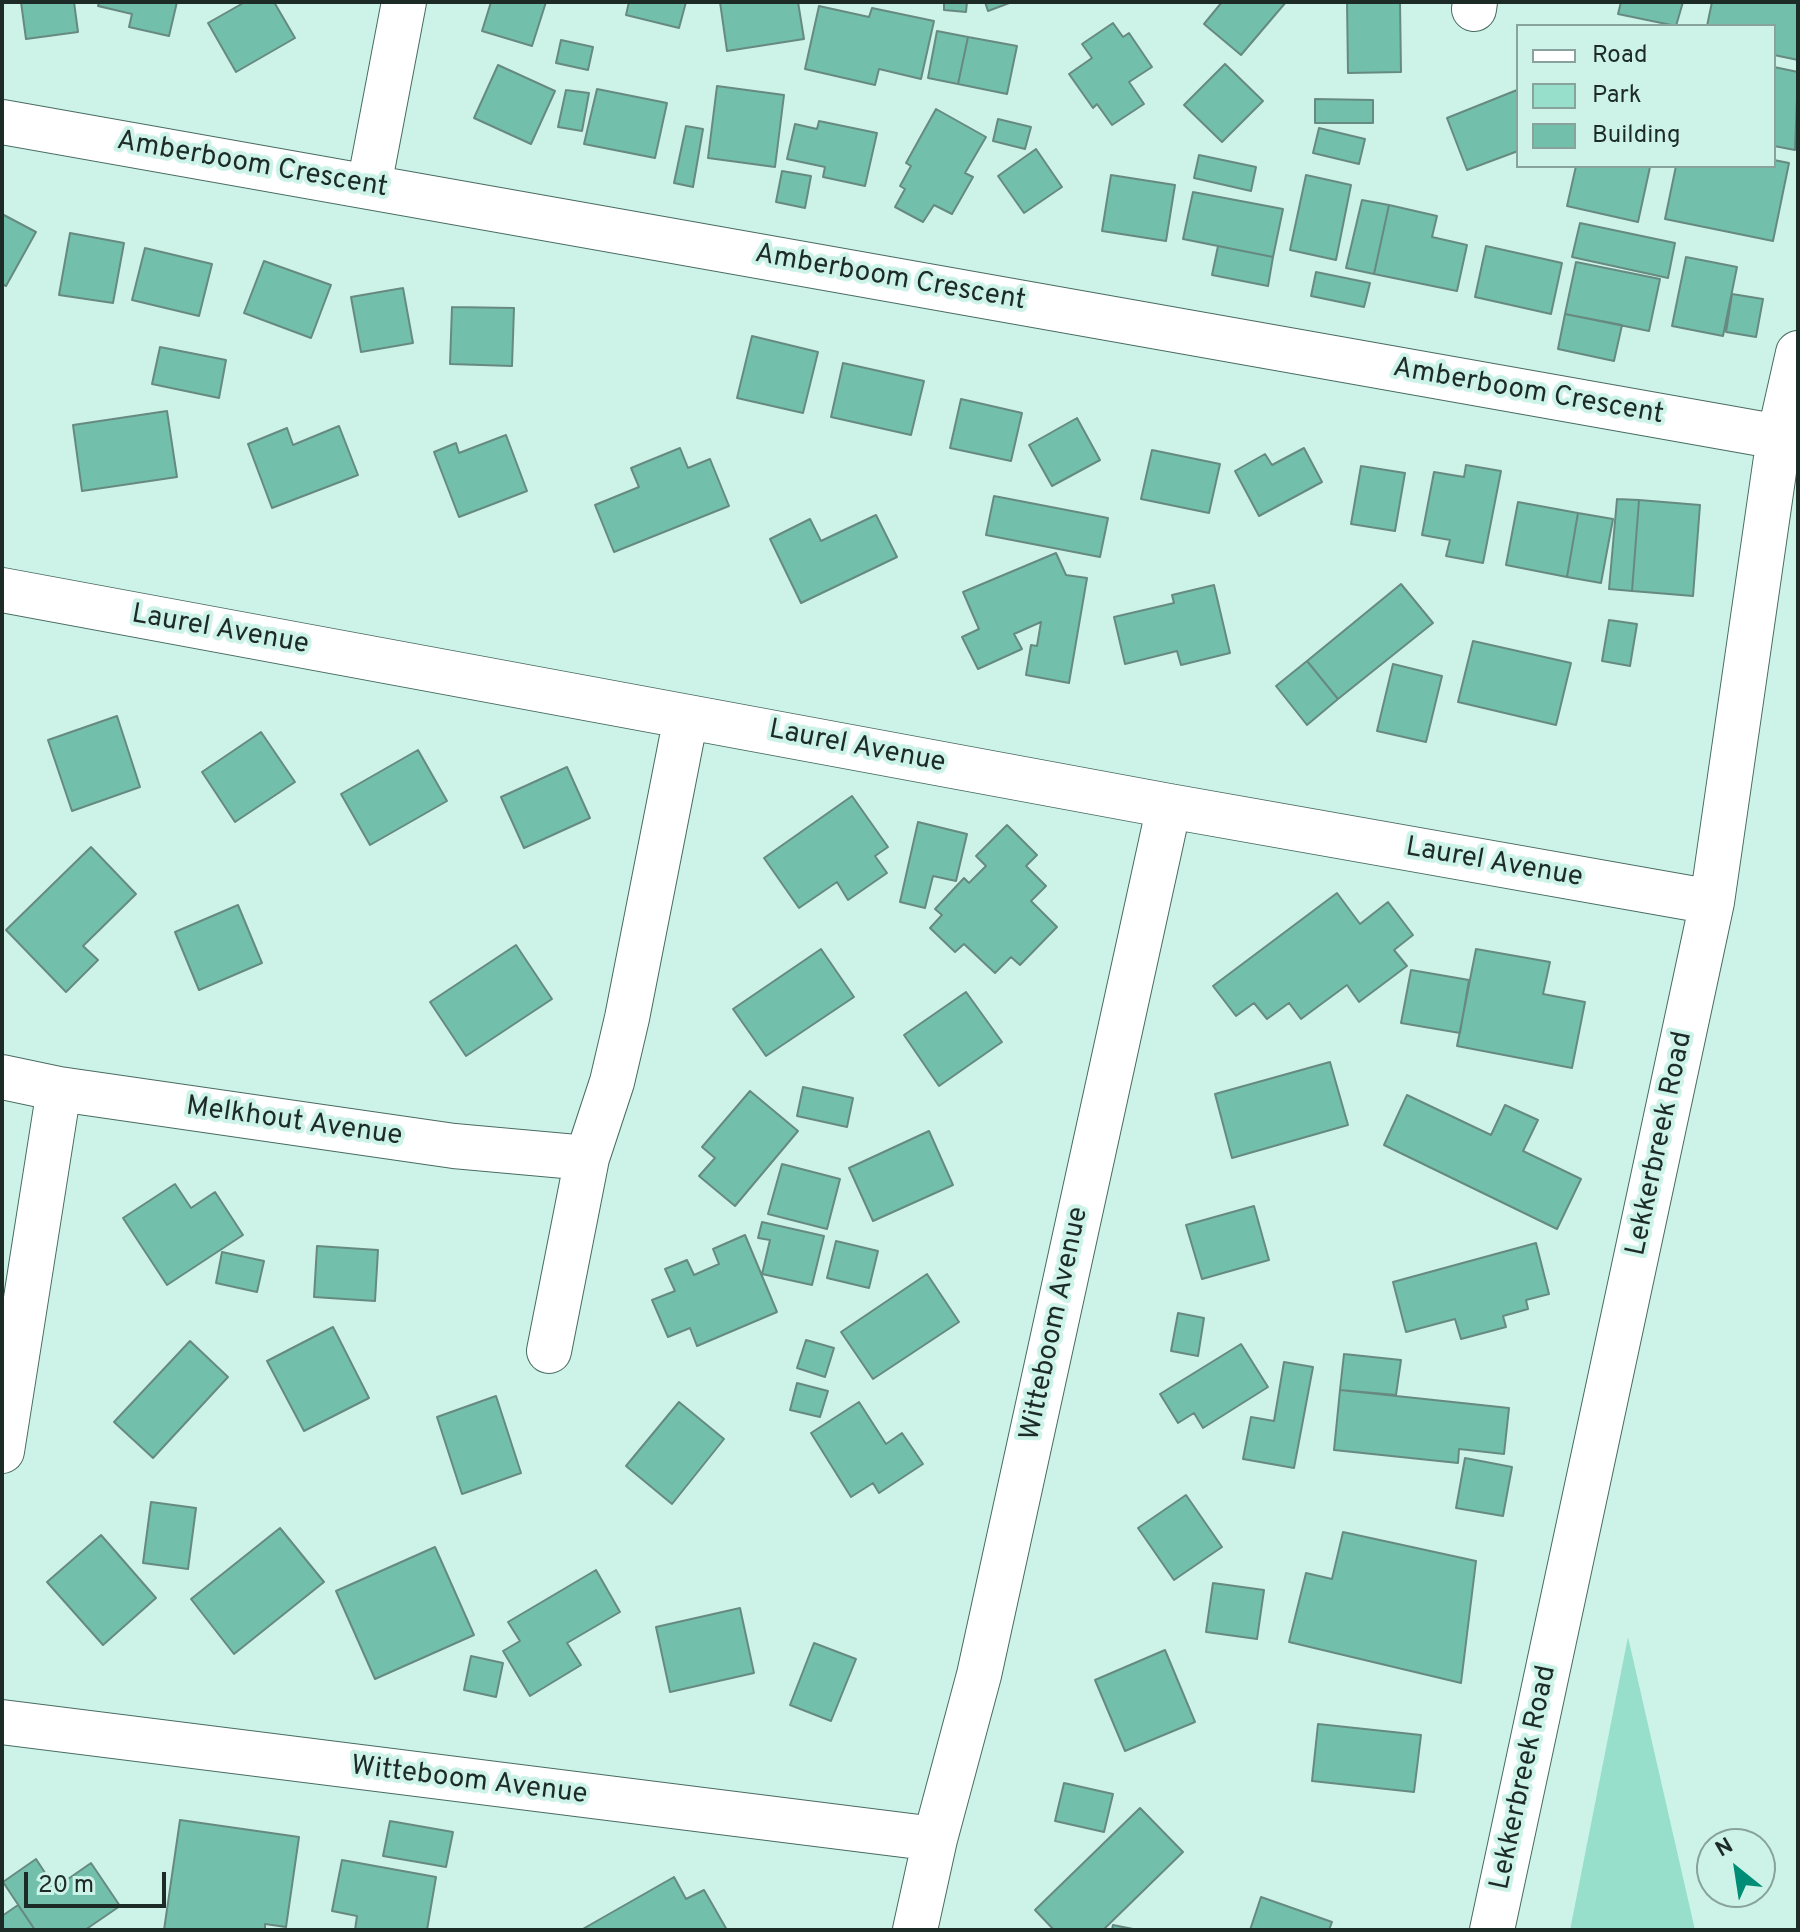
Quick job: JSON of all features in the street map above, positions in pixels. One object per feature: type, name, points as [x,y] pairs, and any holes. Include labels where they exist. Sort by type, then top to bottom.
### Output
[{"type":"street","points":[[369,186],[404,2]]},
{"type":"street","name":"Amberboom Crescent","points":[[2,122],[1779,437]]},
{"type":"street","name":"Lekkerbreek Road","points":[[1492,1930],[1712,902],[1779,437],[1798,353]]},
{"type":"street","name":"Laurel Avenue","points":[[2,590],[1169,806],[1712,902]]},
{"type":"street","points":[[549,1351],[587,1158],[612,1082],[627,1018],[686,717]]},
{"type":"street","name":"Witteboom Avenue","points":[[915,1930],[935,1839],[979,1675],[1169,806]]},
{"type":"street","name":"Melkhout Avenue","points":[[2,1077],[59,1089],[454,1146],[587,1158]]},
{"type":"street","points":[[2,1451],[59,1089]]},
{"type":"street","name":"Witteboom Avenue","points":[[2,1722],[935,1839]]},
{"type":"green space","points":[[1628,1637],[1695,1930],[1570,1930]]},
{"type":"building","points":[[21,2],[74,2],[78,32],[26,39]]},
{"type":"building","points":[[99,2],[177,2],[169,36],[129,27],[132,14],[98,6]]},
{"type":"building","points":[[245,2],[274,2],[295,38],[236,72],[208,23]]},
{"type":"building","points":[[491,2],[546,2],[532,46],[482,31]]},
{"type":"building","points":[[629,2],[686,2],[679,28],[626,15]]},
{"type":"building","points":[[720,2],[798,2],[804,39],[727,51]]},
{"type":"building","points":[[944,2],[967,2],[966,12],[944,10]]},
{"type":"building","points":[[985,2],[1012,2],[988,11]]},
{"type":"building","points":[[1222,2],[1286,2],[1241,55],[1204,24]]},
{"type":"building","points":[[1347,2],[1400,2],[1401,72],[1348,73]]},
{"type":"building","points":[[1621,2],[1683,2],[1677,24],[1618,14]]},
{"type":"building","points":[[1712,2],[1798,2],[1798,60],[1776,55],[1776,24],[1707,24]]},
{"type":"building","points":[[819,6],[869,17],[872,8],[934,21],[921,79],[879,69],[875,85],[805,69]]},
{"type":"building","points":[[1113,23],[1123,37],[1129,33],[1152,67],[1129,82],[1144,104],[1112,125],[1097,104],[1093,108],[1069,74],[1092,58],[1082,44]]},
{"type":"building","points":[[937,31],[968,37],[958,84],[928,78]]},
{"type":"building","points":[[968,37],[1017,46],[1007,94],[958,84]]},
{"type":"building","points":[[561,40],[593,47],[588,70],[556,63]]},
{"type":"building","points":[[1225,64],[1263,101],[1222,142],[1184,105]]},
{"type":"building","points":[[498,65],[555,91],[531,144],[474,118]]},
{"type":"building","points":[[1776,67],[1798,72],[1795,150],[1776,146]]},
{"type":"building","points":[[717,86],[784,95],[775,167],[708,158]]},
{"type":"building","points":[[597,89],[667,103],[655,158],[584,144]]},
{"type":"building","points":[[566,90],[589,93],[582,131],[558,127]]},
{"type":"building","points":[[1516,90],[1516,152],[1467,170],[1447,118]]},
{"type":"building","points":[[1315,99],[1373,100],[1373,123],[1315,123]]},
{"type":"building","points":[[936,109],[986,137],[965,173],[973,177],[952,214],[934,205],[923,222],[895,207],[905,189],[900,186],[911,166],[906,163]]},
{"type":"building","points":[[998,119],[1031,127],[1025,149],[993,141]]},
{"type":"building","points":[[819,121],[877,133],[865,186],[823,177],[825,167],[787,159],[795,124],[817,129]]},
{"type":"building","points":[[686,126],[703,129],[693,187],[674,183]]},
{"type":"building","points":[[1319,128],[1365,139],[1359,164],[1313,153]]},
{"type":"building","points":[[1036,149],[1062,187],[1024,213],[998,176]]},
{"type":"building","points":[[1199,155],[1256,167],[1251,191],[1194,178]]},
{"type":"building","points":[[1776,160],[1789,163],[1773,241],[1665,219],[1676,168],[1776,168]]},
{"type":"building","points":[[1576,168],[1650,168],[1638,222],[1567,206]]},
{"type":"building","points":[[782,171],[811,176],[805,208],[776,202]]},
{"type":"building","points":[[1111,175],[1175,185],[1166,241],[1102,231]]},
{"type":"building","points":[[1306,175],[1351,185],[1336,260],[1290,250]]},
{"type":"building","points":[[1193,192],[1283,209],[1273,257],[1183,239]]},
{"type":"building","points":[[1362,200],[1389,205],[1374,274],[1346,268]]},
{"type":"building","points":[[1389,205],[1437,216],[1432,237],[1467,245],[1457,291],[1374,274]]},
{"type":"building","points":[[2,214],[36,232],[6,286],[2,284]]},
{"type":"building","points":[[1580,223],[1675,243],[1668,278],[1572,257]]},
{"type":"building","points":[[70,233],[124,243],[113,303],[59,295]]},
{"type":"building","points":[[1218,246],[1273,257],[1268,286],[1212,275]]},
{"type":"building","points":[[1486,246],[1562,263],[1551,314],[1475,297]]},
{"type":"building","points":[[145,248],[212,264],[199,316],[132,300]]},
{"type":"building","points":[[1686,257],[1737,267],[1723,336],[1672,326]]},
{"type":"building","points":[[264,261],[331,285],[311,338],[244,313]]},
{"type":"building","points":[[1576,262],[1660,279],[1649,331],[1565,314]]},
{"type":"building","points":[[1316,272],[1370,283],[1364,307],[1311,296]]},
{"type":"building","points":[[403,288],[413,343],[361,352],[351,297]]},
{"type":"building","points":[[1732,294],[1763,299],[1756,337],[1726,332]]},
{"type":"building","points":[[452,307],[514,308],[512,366],[450,364]]},
{"type":"building","points":[[1565,314],[1622,325],[1614,361],[1558,349]]},
{"type":"building","points":[[752,336],[818,352],[803,413],[737,398]]},
{"type":"building","points":[[160,347],[226,360],[219,398],[152,384]]},
{"type":"building","points":[[843,363],[924,381],[911,435],[831,417]]},
{"type":"building","points":[[961,399],[1022,413],[1011,461],[950,448]]},
{"type":"building","points":[[167,411],[177,477],[82,491],[73,425]]},
{"type":"building","points":[[1077,418],[1100,460],[1052,486],[1029,445]]},
{"type":"building","points":[[339,426],[358,475],[272,508],[248,444],[287,428],[293,445]]},
{"type":"building","points":[[506,435],[527,491],[459,517],[434,452],[456,443],[459,453]]},
{"type":"building","points":[[680,448],[688,468],[710,459],[729,506],[614,552],[595,505],[639,487],[631,468]]},
{"type":"building","points":[[1304,448],[1322,482],[1259,516],[1235,471],[1265,454],[1272,465]]},
{"type":"building","points":[[1152,450],[1220,464],[1209,513],[1141,499]]},
{"type":"building","points":[[1466,465],[1501,471],[1483,563],[1446,556],[1450,540],[1422,535],[1434,472],[1464,477]]},
{"type":"building","points":[[1361,466],[1405,473],[1395,531],[1351,524]]},
{"type":"building","points":[[994,496],[1108,518],[1100,557],[986,535]]},
{"type":"building","points":[[1617,499],[1639,500],[1632,591],[1609,589]]},
{"type":"building","points":[[1639,500],[1700,505],[1693,596],[1632,591]]},
{"type":"building","points":[[1518,502],[1578,513],[1567,577],[1506,565]]},
{"type":"building","points":[[1578,513],[1613,519],[1601,583],[1567,577]]},
{"type":"building","points":[[876,515],[897,557],[801,603],[770,539],[810,519],[821,541]]},
{"type":"building","points":[[1056,553],[1066,575],[1087,578],[1069,683],[1026,675],[1031,645],[1037,646],[1041,622],[1014,634],[1022,649],[978,669],[962,637],[979,629],[963,592]]},
{"type":"building","points":[[1401,584],[1433,623],[1338,699],[1307,661]]},
{"type":"building","points":[[1214,585],[1230,653],[1181,665],[1177,651],[1125,664],[1114,617],[1174,603],[1172,595]]},
{"type":"building","points":[[1609,620],[1637,624],[1630,666],[1602,661]]},
{"type":"building","points":[[1473,641],[1571,663],[1556,725],[1458,702]]},
{"type":"building","points":[[1307,661],[1338,699],[1307,725],[1276,686]]},
{"type":"building","points":[[1393,664],[1442,676],[1426,742],[1377,731]]},
{"type":"building","points":[[117,716],[140,787],[72,811],[48,740]]},
{"type":"building","points":[[261,732],[295,782],[235,822],[202,772]]},
{"type":"building","points":[[418,750],[447,801],[370,845],[341,794]]},
{"type":"building","points":[[567,767],[590,818],[524,848],[501,797]]},
{"type":"building","points":[[852,796],[888,847],[875,856],[887,873],[848,900],[837,882],[799,908],[764,858]]},
{"type":"building","points":[[918,822],[967,834],[956,881],[933,876],[925,908],[900,902]]},
{"type":"building","points":[[1007,825],[1037,855],[1026,866],[1046,886],[1031,901],[1057,927],[1020,965],[1011,957],[995,973],[964,944],[955,952],[930,928],[942,915],[935,909],[964,878],[969,883],[986,866],[976,856]]},
{"type":"building","points":[[91,847],[136,894],[83,946],[98,960],[66,992],[6,930]]},
{"type":"building","points":[[1337,893],[1360,924],[1388,902],[1413,935],[1394,950],[1407,966],[1359,1002],[1347,985],[1301,1019],[1289,1003],[1267,1019],[1254,1003],[1236,1016],[1213,986]]},
{"type":"building","points":[[238,905],[262,963],[199,990],[175,932]]},
{"type":"building","points":[[516,945],[552,999],[466,1056],[430,1002]]},
{"type":"building","points":[[821,949],[854,997],[766,1056],[733,1009]]},
{"type":"building","points":[[1476,949],[1550,962],[1543,994],[1585,1002],[1572,1068],[1457,1046]]},
{"type":"building","points":[[1411,970],[1469,980],[1460,1033],[1401,1023]]},
{"type":"building","points":[[966,992],[1002,1042],[939,1086],[904,1035]]},
{"type":"building","points":[[1330,1062],[1348,1125],[1232,1158],[1215,1094]]},
{"type":"building","points":[[803,1087],[853,1098],[847,1127],[797,1116]]},
{"type":"building","points":[[750,1091],[798,1131],[735,1206],[699,1176],[715,1158],[702,1147]]},
{"type":"building","points":[[1407,1095],[1491,1135],[1505,1105],[1538,1120],[1523,1151],[1581,1179],[1557,1229],[1384,1145]]},
{"type":"building","points":[[929,1131],[953,1185],[873,1221],[849,1168]]},
{"type":"building","points":[[782,1164],[840,1179],[827,1229],[768,1214]]},
{"type":"building","points":[[175,1184],[191,1208],[215,1192],[243,1235],[167,1285],[123,1218]]},
{"type":"building","points":[[1254,1206],[1269,1260],[1202,1279],[1186,1225]]},
{"type":"building","points":[[762,1222],[824,1236],[812,1285],[762,1274],[770,1240],[758,1238]]},
{"type":"building","points":[[745,1235],[777,1312],[697,1346],[690,1328],[668,1337],[652,1300],[675,1291],[665,1269],[687,1260],[694,1275],[719,1264],[713,1249]]},
{"type":"building","points":[[836,1241],[878,1251],[869,1288],[827,1278]]},
{"type":"building","points":[[1536,1243],[1549,1294],[1526,1300],[1528,1309],[1503,1316],[1506,1327],[1461,1339],[1455,1319],[1406,1332],[1393,1282]]},
{"type":"building","points":[[317,1246],[378,1250],[375,1301],[314,1297]]},
{"type":"building","points":[[222,1252],[264,1261],[257,1292],[216,1283]]},
{"type":"building","points":[[927,1274],[959,1322],[873,1379],[841,1332]]},
{"type":"building","points":[[1178,1313],[1204,1318],[1198,1356],[1171,1351]]},
{"type":"building","points":[[333,1327],[369,1398],[304,1431],[267,1361]]},
{"type":"building","points":[[806,1340],[834,1348],[825,1377],[797,1368]]},
{"type":"building","points":[[190,1341],[228,1377],[153,1458],[114,1422]]},
{"type":"building","points":[[1241,1344],[1268,1387],[1203,1428],[1194,1413],[1178,1423],[1160,1394]]},
{"type":"building","points":[[1344,1354],[1401,1360],[1396,1395],[1340,1390]]},
{"type":"building","points":[[1284,1362],[1313,1367],[1294,1468],[1243,1459],[1251,1417],[1274,1421]]},
{"type":"building","points":[[797,1383],[828,1391],[820,1417],[790,1410]]},
{"type":"building","points":[[1340,1390],[1509,1408],[1504,1454],[1459,1449],[1458,1463],[1334,1450]]},
{"type":"building","points":[[496,1396],[521,1473],[462,1494],[437,1417]]},
{"type":"building","points":[[679,1402],[724,1439],[672,1504],[626,1466]]},
{"type":"building","points":[[859,1402],[886,1444],[902,1433],[923,1464],[879,1493],[873,1483],[851,1497],[811,1433]]},
{"type":"building","points":[[1465,1458],[1512,1467],[1503,1516],[1456,1508]]},
{"type":"building","points":[[1186,1495],[1222,1547],[1174,1580],[1138,1528]]},
{"type":"building","points":[[151,1502],[196,1508],[188,1569],[143,1563]]},
{"type":"building","points":[[280,1528],[324,1582],[234,1654],[191,1599]]},
{"type":"building","points":[[1343,1532],[1476,1561],[1461,1683],[1289,1642],[1306,1573],[1332,1579]]},
{"type":"building","points":[[101,1535],[156,1598],[103,1645],[47,1582]]},
{"type":"building","points":[[435,1547],[474,1635],[375,1679],[336,1591]]},
{"type":"building","points":[[596,1570],[620,1612],[567,1643],[581,1665],[530,1696],[503,1651],[520,1641],[508,1622]]},
{"type":"building","points":[[1213,1583],[1264,1590],[1257,1639],[1206,1632]]},
{"type":"building","points":[[740,1608],[754,1673],[670,1692],[656,1627]]},
{"type":"building","points":[[814,1643],[856,1659],[831,1721],[790,1705]]},
{"type":"building","points":[[1165,1650],[1195,1722],[1125,1751],[1095,1680]]},
{"type":"building","points":[[471,1656],[503,1663],[496,1697],[464,1690]]},
{"type":"building","points":[[1318,1724],[1421,1735],[1414,1792],[1312,1781]]},
{"type":"building","points":[[1064,1783],[1113,1794],[1104,1832],[1055,1821]]},
{"type":"building","points":[[1140,1808],[1183,1852],[1103,1930],[1054,1930],[1035,1910]]},
{"type":"building","points":[[180,1820],[299,1837],[286,1927],[265,1924],[265,1930],[164,1930]]},
{"type":"building","points":[[390,1821],[453,1832],[446,1867],[383,1856]]},
{"type":"building","points":[[36,1859],[55,1888],[91,1863],[120,1906],[85,1930],[35,1930],[3,1882]]},
{"type":"building","points":[[342,1860],[436,1877],[427,1930],[355,1930],[357,1916],[332,1911]]},
{"type":"building","points":[[674,1877],[686,1899],[704,1890],[727,1930],[581,1930]]},
{"type":"building","points":[[1261,1897],[1332,1922],[1329,1930],[1250,1930]]},
{"type":"building","points":[[18,1905],[35,1930],[2,1930],[2,1916]]},
{"type":"building","points":[[1113,1925],[1138,1930],[1112,1930]]}]
